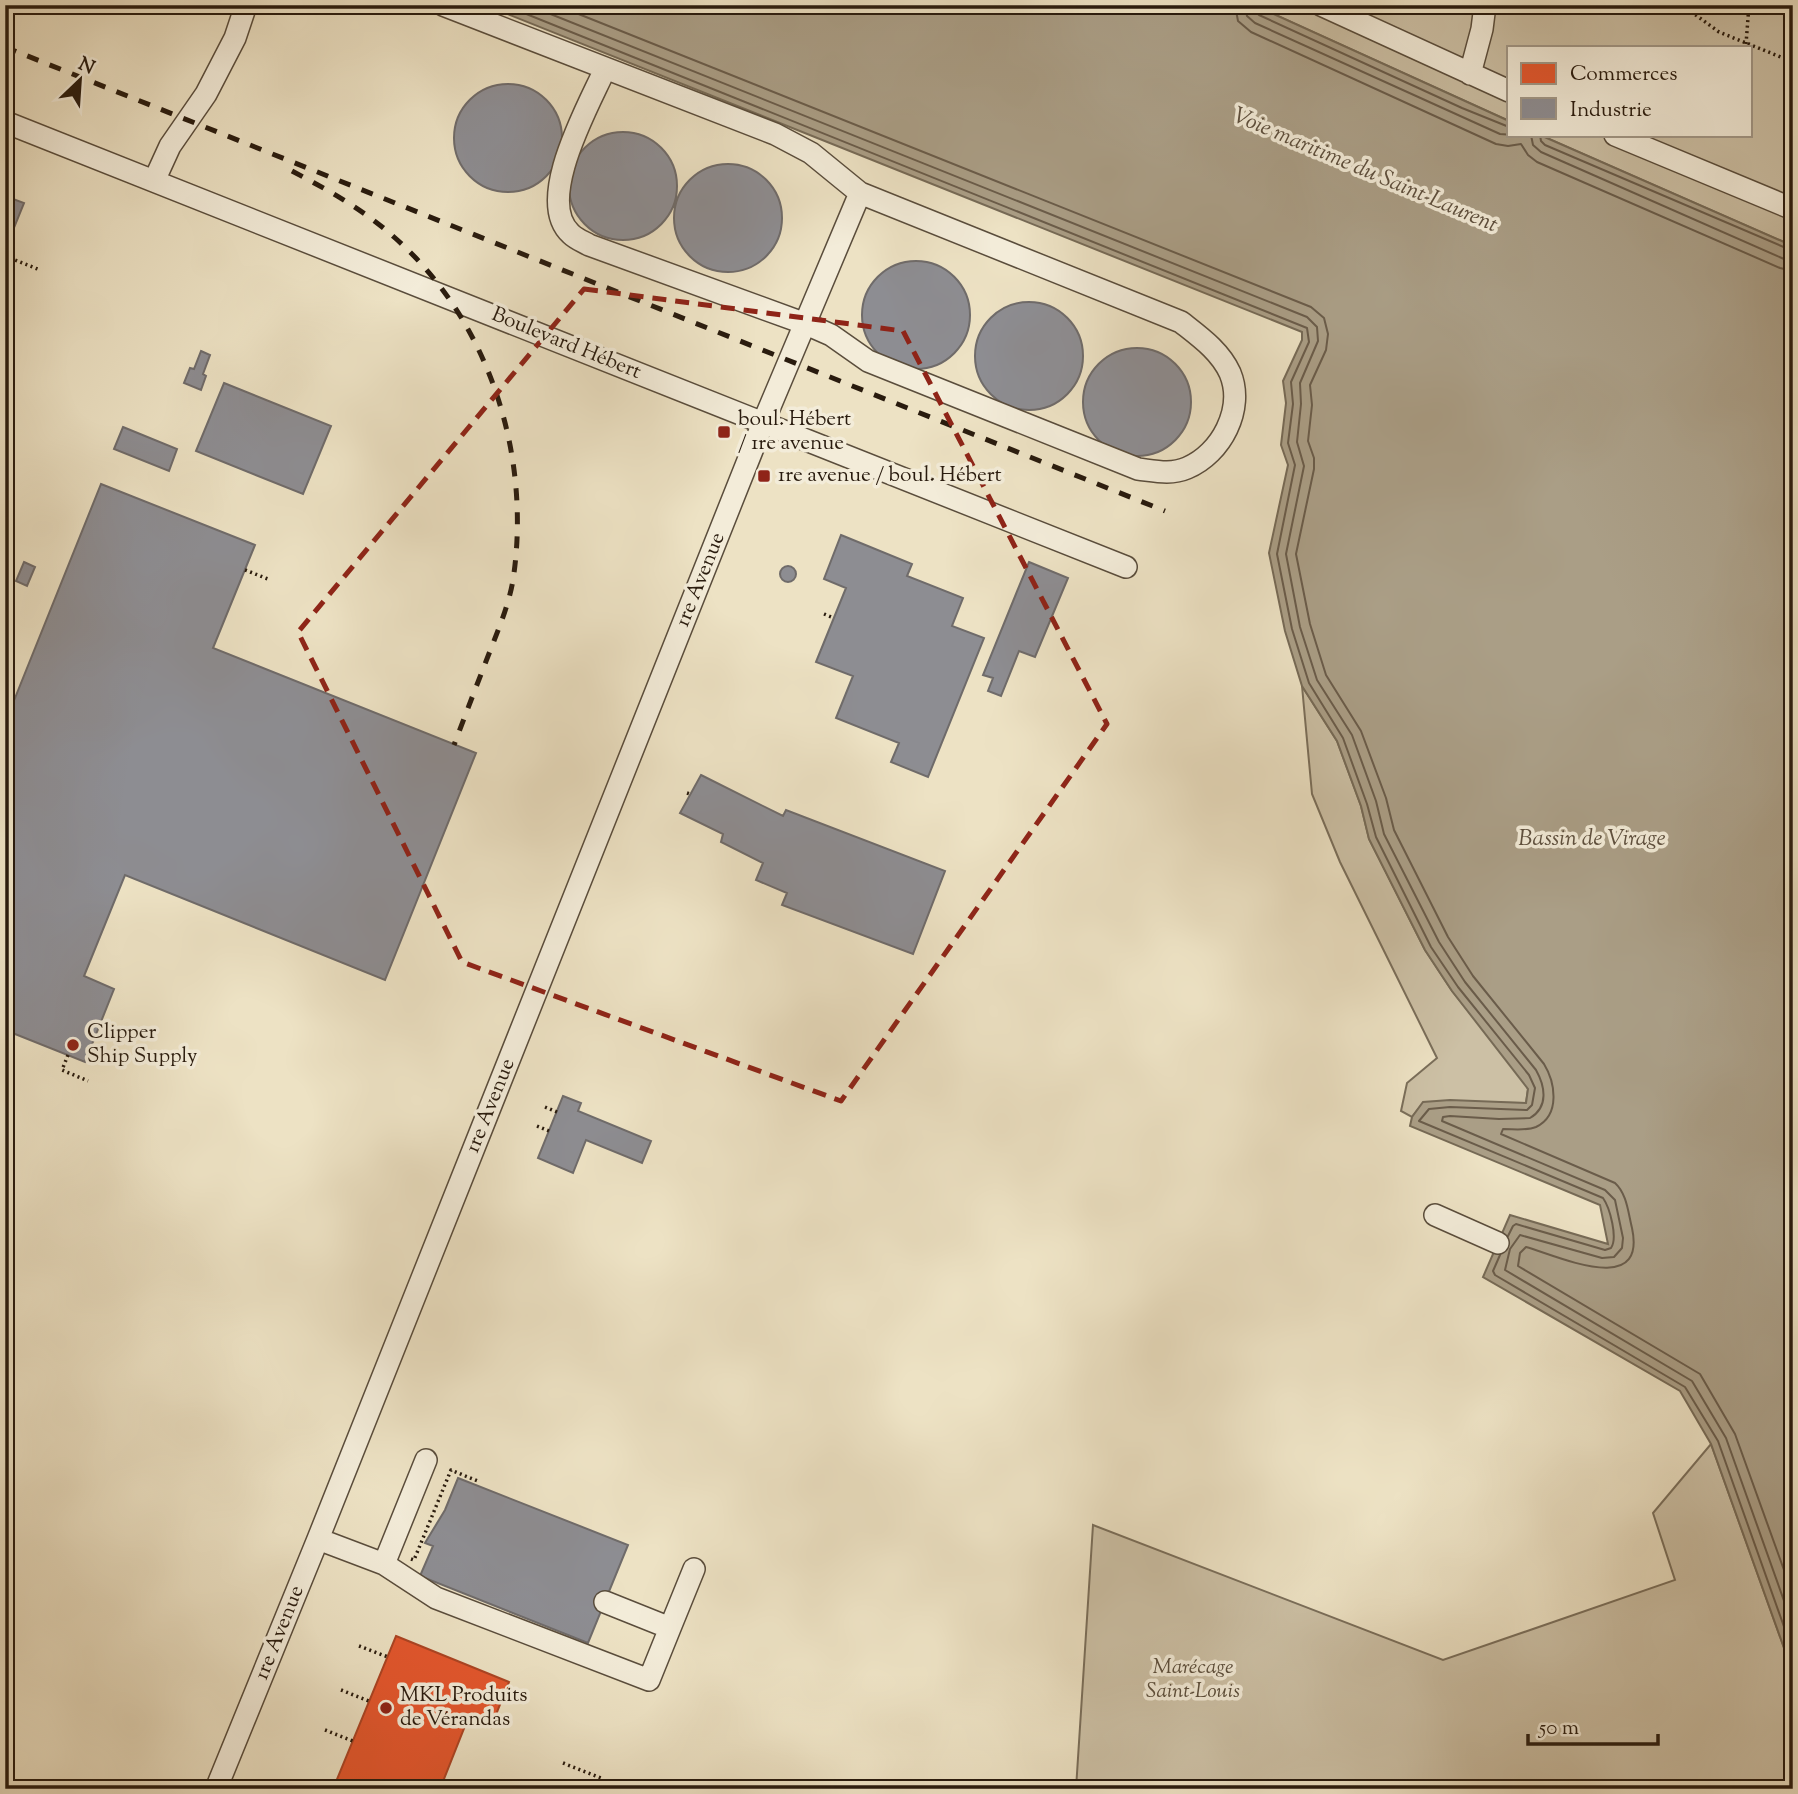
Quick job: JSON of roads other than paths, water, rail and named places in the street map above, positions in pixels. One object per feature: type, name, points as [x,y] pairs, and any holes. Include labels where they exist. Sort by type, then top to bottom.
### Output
[{"type":"street","points":[[154,181],[170,146],[206,94],[235,38],[246,5]]},
{"type":"street","points":[[443,5],[775,134],[811,153],[860,193],[1181,322],[1212,347],[1230,374],[1234,402],[1231,422],[1206,457],[1186,469],[1163,473],[1138,469],[867,360],[831,335],[806,324],[589,245],[570,234],[563,223],[557,200],[562,167],[605,69]]},
{"type":"street","points":[[1321,5],[1507,90]]},
{"type":"street","points":[[1471,74],[1485,5]]},
{"type":"street","name":"Boulevard Hébert","points":[[5,122],[1126,567]]},
{"type":"street","points":[[1617,136],[1793,209]]},
{"type":"street","name":"1re Avenue","points":[[216,1789],[763,423],[860,193]]},
{"type":"street","points":[[1435,1215],[1498,1243]]},
{"type":"street","points":[[384,1564],[426,1460]]},
{"type":"street","points":[[318,1539],[384,1564],[436,1598],[649,1680],[694,1569]]},
{"type":"street","points":[[605,1602],[670,1628]]},
{"type":"water","points":[[485,5],[1254,5],[1507,120],[1507,136],[1542,136],[1793,246],[1793,1673],[1711,1444],[1680,1391],[1483,1277],[1510,1215],[1608,1244],[1600,1205],[1410,1126],[1412,1117],[1423,1102],[1450,1100],[1526,1103],[1528,1089],[1452,991],[1425,950],[1369,839],[1361,806],[1337,741],[1302,686],[1285,631],[1269,553],[1288,465],[1281,445],[1286,403],[1283,381],[1302,340],[1302,332]]},
{"type":"railway","points":[[5,47],[1165,511]]},
{"type":"railway","points":[[292,171],[358,209],[394,237],[427,270],[455,308],[478,349],[496,393],[509,439],[516,486],[517,533],[513,580],[503,616],[454,745]]},
{"type":"place","name":"boul. Hébert / 1re avenue","points":[[724,432]]},
{"type":"place","name":"1re avenue / boul. Hébert","points":[[764,476]]},
{"type":"place","name":"Clipper Ship Supply","points":[[73,1045]]},
{"type":"place","name":"MKL Produits de Vérandas","points":[[386,1708]]},
{"type":"water label","name":"Voie maritime du Saint-Laurent","points":[[1365,171]]},
{"type":"water label","name":"Bassin de Virage","points":[[1592,839]]},
{"type":"park label","name":"Marécage Saint-Louis","points":[[1193,1680]]}]
